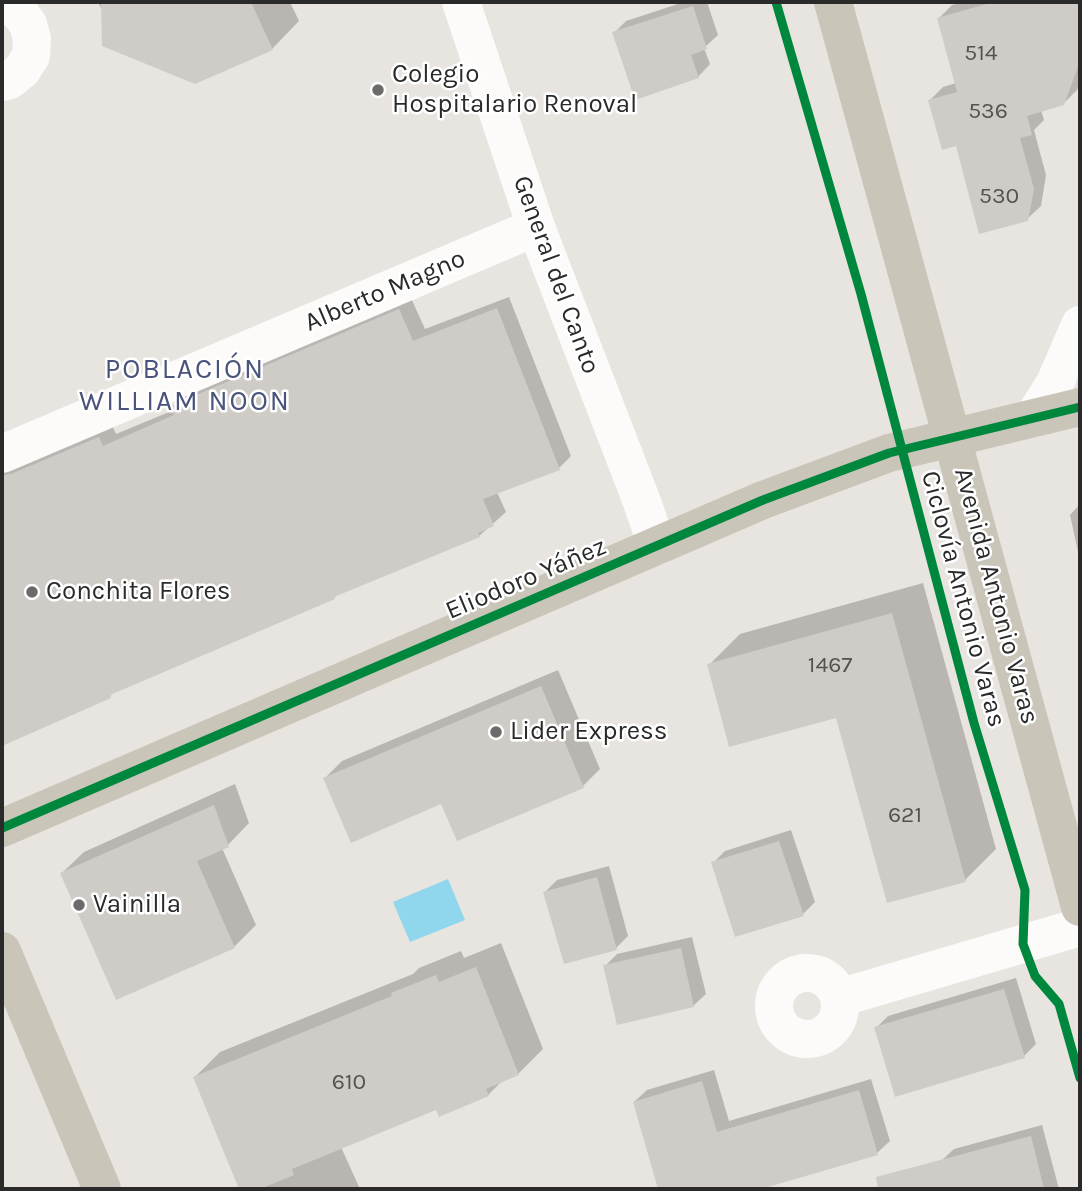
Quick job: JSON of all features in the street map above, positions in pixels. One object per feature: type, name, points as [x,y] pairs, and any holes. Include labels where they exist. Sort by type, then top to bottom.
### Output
[{"type":"main road","name":"Avenida Antonio Varas","points":[[833,2],[1080,907]]},
{"type":"main road","name":"Eliodoro Yáñez","points":[[2,828],[763,500],[889,453],[1080,407]]},
{"type":"main road","points":[[2,951],[102,1189]]},
{"type":"street","name":"General del Canto","points":[[461,2],[536,227],[657,546]]},
{"type":"street","points":[[2,3],[18,11],[28,24],[32,39],[31,56],[23,69],[10,80],[2,82]]},
{"type":"street","name":"Alberto Magno","points":[[2,454],[536,227]]},
{"type":"street","points":[[1033,418],[1055,383],[1080,325]]},
{"type":"street","points":[[839,998],[1080,927]]},
{"type":"water","points":[[448,879],[465,920],[410,942],[393,902]]},
{"type":"building","points":[[101,2],[251,2],[273,50],[195,84],[102,46]]},
{"type":"building","points":[[994,2],[1080,2],[1080,61],[1064,105],[1027,116],[1032,135],[1020,138],[1034,189],[1028,221],[979,234],[956,146],[942,150],[928,100],[957,92],[937,18]]},
{"type":"building","points":[[693,6],[707,49],[691,55],[699,78],[635,100],[612,32]]},
{"type":"building","points":[[497,308],[560,470],[483,499],[494,526],[478,533],[480,537],[334,597],[335,599],[110,695],[111,698],[2,746],[2,475],[11,474],[99,437],[103,446],[174,415],[170,406],[399,309],[413,341]]},
{"type":"building","points":[[892,613],[966,882],[887,903],[836,718],[729,747],[707,664]]},
{"type":"building","name":"Lider Express","points":[[541,686],[584,788],[457,841],[441,804],[351,843],[323,778]]},
{"type":"building","points":[[214,805],[229,847],[197,861],[235,948],[116,1000],[60,873]]},
{"type":"building","points":[[779,841],[804,916],[735,937],[711,862]]},
{"type":"building","points":[[597,877],[617,950],[564,964],[543,892]]},
{"type":"building","points":[[681,948],[694,1007],[617,1025],[603,965]]},
{"type":"building","points":[[476,967],[519,1075],[486,1089],[489,1096],[439,1117],[436,1110],[292,1169],[294,1175],[260,1189],[239,1189],[193,1077],[392,996],[391,993],[436,975],[439,982]]},
{"type":"building","points":[[1004,989],[1025,1058],[895,1097],[874,1027]]},
{"type":"building","points":[[702,1081],[717,1132],[859,1090],[878,1155],[761,1189],[658,1189],[633,1102]]},
{"type":"building","points":[[1031,1136],[1044,1189],[878,1189],[876,1177]]},
{"type":"cycle path","name":"Ciclovía Antonio Varas","points":[[776,2],[861,294],[974,723],[1025,890],[1023,944],[1035,976],[1059,1004],[1080,1078]]},
{"type":"cycle path","points":[[2,828],[763,500],[889,453],[1080,407]]},
{"type":"place","name":"Colegio Hospitalario Renoval","points":[[378,90]]},
{"type":"place","name":"Conchita Flores","points":[[32,592]]},
{"type":"place","name":"Lider Express","points":[[496,732]]},
{"type":"place","name":"Vainilla","points":[[79,905]]},
{"type":"district","name":"POBLACIÓN WILLIAM NOON","points":[[185,386]]}]
